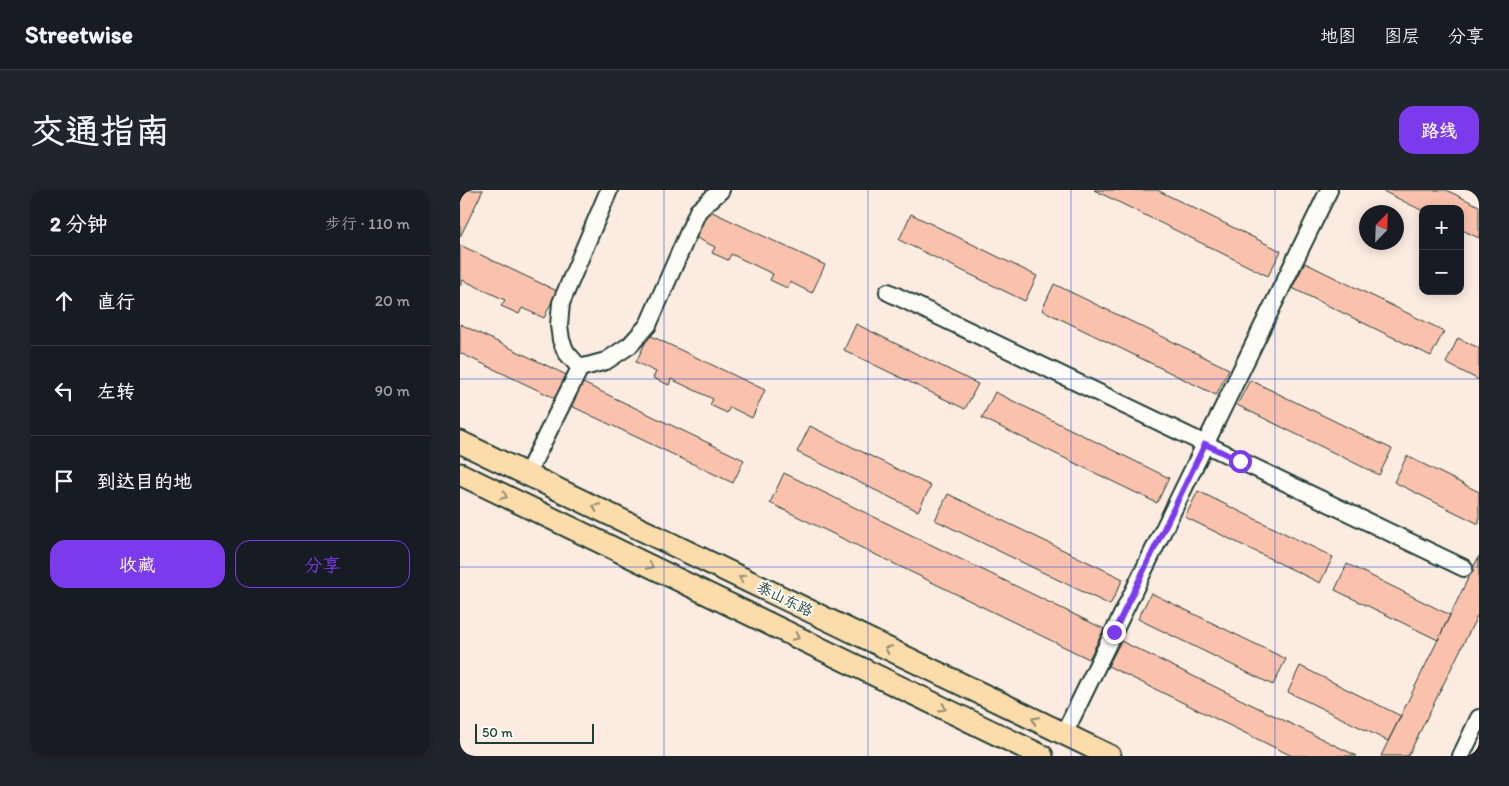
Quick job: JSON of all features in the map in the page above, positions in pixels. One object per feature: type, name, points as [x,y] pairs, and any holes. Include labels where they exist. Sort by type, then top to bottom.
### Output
[{"type":"main road","name":"泰山东路","points":[[460,442],[1110,756]]},
{"type":"main road","name":"泰山东路","points":[[460,474],[1042,756]]},
{"type":"street","points":[[580,368],[566,352],[561,340],[559,325],[561,303],[610,190]]},
{"type":"street","points":[[527,474],[580,368],[606,361],[630,345],[648,324],[698,211],[720,190]]},
{"type":"street","points":[[1064,734],[1329,190]]},
{"type":"street","points":[[888,292],[1464,568]]},
{"type":"street","points":[[1461,756],[1479,718]]},
{"type":"building","points":[[460,190],[483,190],[460,237]]},
{"type":"building","points":[[1094,190],[1157,190],[1281,251],[1268,276]]},
{"type":"building","points":[[1381,190],[1446,190],[1479,206],[1479,238],[1464,231],[1464,205],[1419,205],[1419,209]]},
{"type":"building","points":[[708,210],[825,265],[812,293],[790,282],[787,288],[770,280],[773,274],[731,254],[728,260],[712,253],[715,247],[695,237]]},
{"type":"building","points":[[911,214],[1037,276],[1025,301],[899,240]]},
{"type":"building","points":[[460,245],[557,291],[544,318],[522,308],[519,314],[501,306],[505,300],[463,280],[460,286]]},
{"type":"building","points":[[1305,263],[1444,331],[1431,356],[1292,288]]},
{"type":"building","points":[[1054,284],[1229,369],[1216,395],[1042,310]]},
{"type":"building","points":[[460,324],[744,460],[733,483],[460,353]]},
{"type":"building","points":[[856,324],[978,384],[965,409],[844,350]]},
{"type":"building","points":[[649,335],[765,390],[752,418],[730,407],[727,413],[710,405],[713,399],[671,379],[669,385],[653,378],[656,372],[636,362]]},
{"type":"building","points":[[1458,338],[1479,348],[1479,380],[1446,363]]},
{"type":"building","points":[[1250,380],[1392,449],[1379,475],[1237,405]]},
{"type":"building","points":[[995,392],[1169,478],[1157,503],[982,418]]},
{"type":"building","points":[[810,426],[931,486],[918,511],[797,452]]},
{"type":"building","points":[[1407,456],[1479,492],[1479,524],[1394,482]]},
{"type":"building","points":[[784,473],[1104,629],[1089,659],[770,503]]},
{"type":"building","points":[[1198,491],[1333,557],[1320,583],[1185,517]]},
{"type":"building","points":[[948,494],[1123,579],[1110,605],[935,520]]},
{"type":"building","points":[[1479,556],[1479,612],[1408,756],[1381,756]]},
{"type":"building","points":[[1347,564],[1450,615],[1438,640],[1335,590]]},
{"type":"building","points":[[1151,593],[1286,659],[1273,685],[1138,619]]},
{"type":"building","points":[[1121,641],[1357,756],[1292,756],[1108,666]]},
{"type":"building","points":[[1300,666],[1401,716],[1388,741],[1288,692]]},
{"type":"route","points":[[1114,632],[1205,444],[1240,461]]}]
